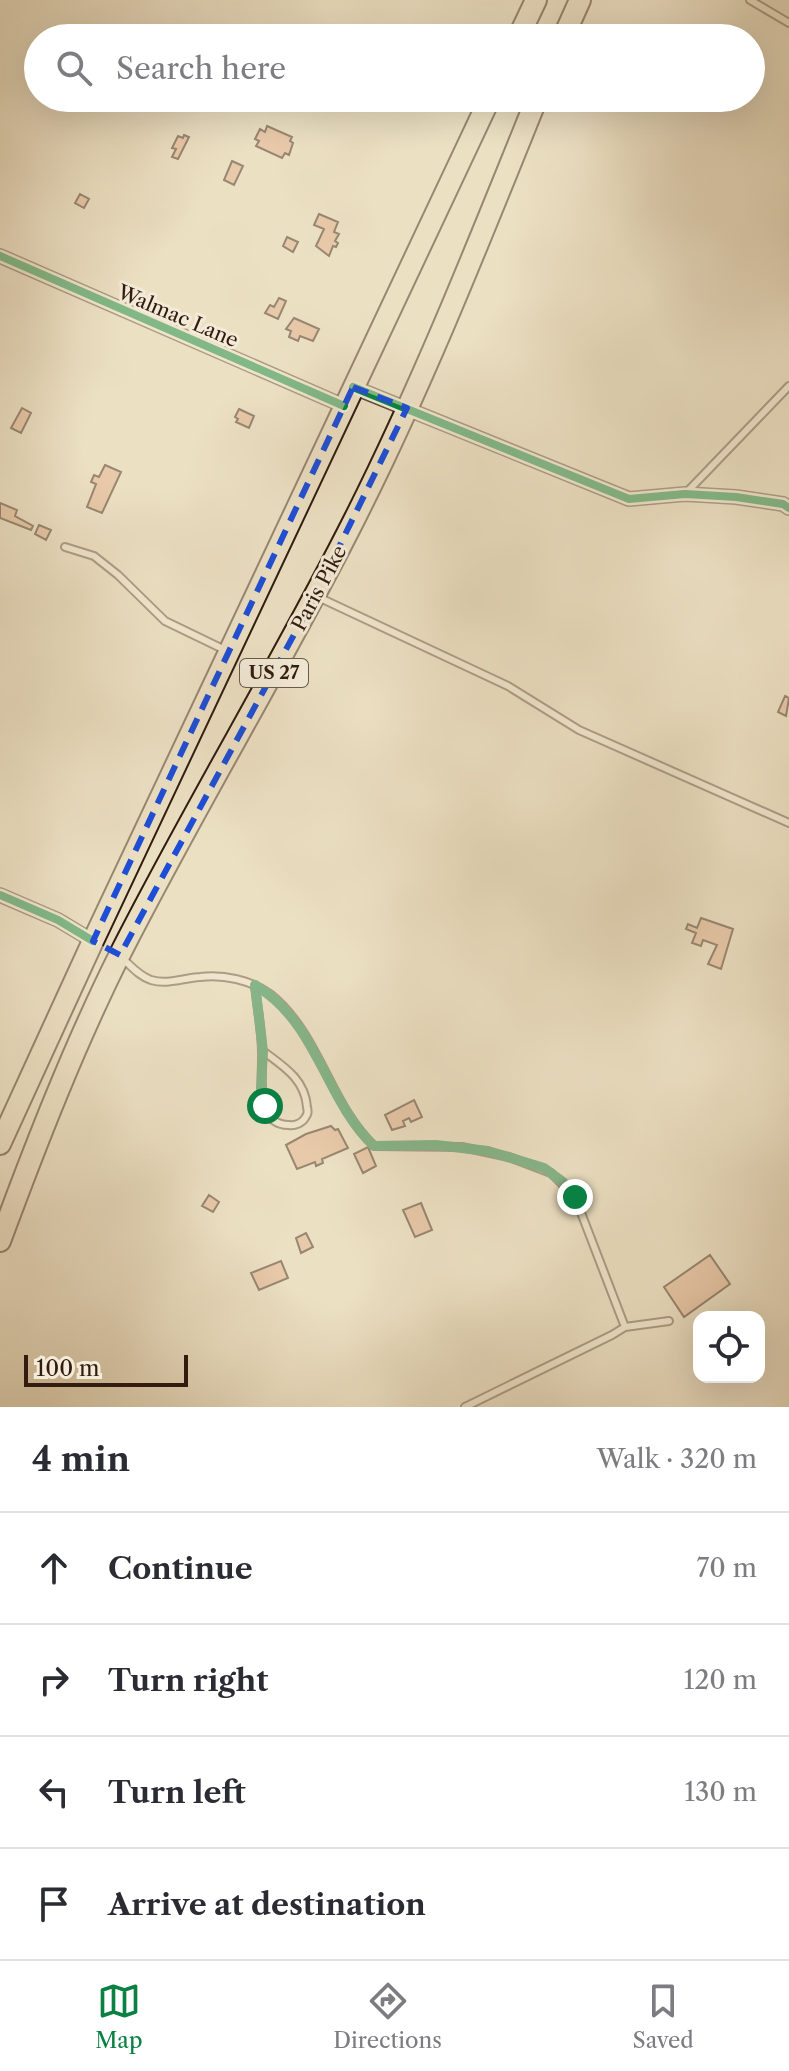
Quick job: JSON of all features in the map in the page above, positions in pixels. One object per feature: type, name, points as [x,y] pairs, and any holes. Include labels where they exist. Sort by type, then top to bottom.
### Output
[{"type":"highway","points":[[525,24],[536,0]]},
{"type":"highway","points":[[569,24],[580,0]]},
{"type":"highway","name":"US 27","points":[[0,1144],[483,112]]},
{"type":"highway","name":"Paris Pike","points":[[0,1241],[66,1075],[120,955],[357,515],[439,339],[531,112]]},
{"type":"highway","points":[[93,941],[120,955]]},
{"type":"street","name":"Walmac Lane","points":[[0,256],[348,396],[407,408],[629,499],[685,494],[736,497],[783,504],[789,508]]},
{"type":"street","points":[[0,895],[58,920],[93,941]]},
{"type":"lane","points":[[750,0],[789,23]]},
{"type":"lane","points":[[685,494],[789,386]]},
{"type":"lane","points":[[65,547],[94,556],[165,621],[229,651]]},
{"type":"lane","points":[[315,596],[508,686],[579,730],[789,823]]},
{"type":"lane","points":[[120,955],[142,976],[152,981],[223,976],[255,985],[269,994],[295,1019],[354,1122],[374,1146],[462,1147],[544,1168],[563,1182],[575,1197],[625,1327]]},
{"type":"lane","points":[[255,985],[263,1051],[261,1088],[265,1106],[278,1122],[286,1125],[303,1121],[308,1115],[299,1081],[263,1051]]},
{"type":"lane","points":[[465,1407],[625,1327],[669,1321]]},
{"type":"highlighted area","points":[[353,387],[407,408],[315,596],[120,955],[93,941]]},
{"type":"building","points":[[267,126],[292,137],[289,155],[285,153],[282,158],[256,146],[259,141],[255,139],[260,129],[265,132]]},
{"type":"building","points":[[184,135],[189,137],[178,159],[172,157],[176,149],[172,148],[178,136],[183,138]]},
{"type":"building","points":[[232,161],[243,166],[234,185],[224,180]]},
{"type":"building","points":[[80,194],[89,199],[84,208],[75,203]]},
{"type":"building","points":[[319,214],[338,222],[334,232],[339,234],[335,241],[338,243],[336,247],[333,246],[329,256],[316,246],[324,229],[314,225]]},
{"type":"building","points":[[287,237],[298,242],[293,252],[283,246]]},
{"type":"building","points":[[279,298],[286,301],[278,319],[265,313],[270,305],[274,307]]},
{"type":"building","points":[[294,318],[319,329],[313,341],[300,336],[298,341],[289,337],[291,331],[286,329]]},
{"type":"building","points":[[22,408],[31,413],[21,433],[11,428]]},
{"type":"building","points":[[239,409],[254,416],[249,428],[236,422]]},
{"type":"building","points":[[105,465],[121,472],[102,513],[87,507],[96,484],[91,482],[94,475],[99,477]]},
{"type":"building","points":[[0,503],[17,510],[15,516],[33,526],[31,530],[0,518]]},
{"type":"building","points":[[39,525],[51,530],[46,540],[35,534]]},
{"type":"building","points":[[785,696],[789,698],[786,716],[778,712]]},
{"type":"building","points":[[701,918],[733,929],[721,969],[708,964],[717,945],[703,940],[701,946],[692,943],[696,933],[686,929],[688,924],[697,928]]},
{"type":"building","points":[[414,1100],[422,1117],[411,1122],[409,1118],[403,1121],[405,1126],[392,1130],[385,1115]]},
{"type":"building","points":[[331,1126],[338,1129],[348,1148],[322,1159],[323,1163],[316,1166],[315,1162],[297,1169],[286,1145]]},
{"type":"building","points":[[368,1147],[376,1166],[363,1173],[354,1154]]},
{"type":"building","points":[[209,1195],[219,1202],[213,1212],[202,1206]]},
{"type":"building","points":[[421,1203],[432,1230],[415,1237],[403,1210]]},
{"type":"building","points":[[306,1233],[313,1247],[301,1253],[296,1238]]},
{"type":"building","points":[[710,1255],[730,1284],[684,1317],[664,1287]]},
{"type":"building","points":[[281,1261],[288,1278],[259,1290],[251,1273]]},
{"type":"cycle path","points":[[0,256],[344,406]]},
{"type":"cycle path","points":[[353,387],[629,499],[685,494],[736,497],[783,504],[789,508]]},
{"type":"cycle path","points":[[0,895],[58,920],[93,941]]},
{"type":"route","points":[[265,1106],[261,1088],[263,1051],[255,985],[295,1019],[354,1122],[374,1146],[422,1144],[488,1151],[544,1168],[563,1182],[575,1197]]}]
